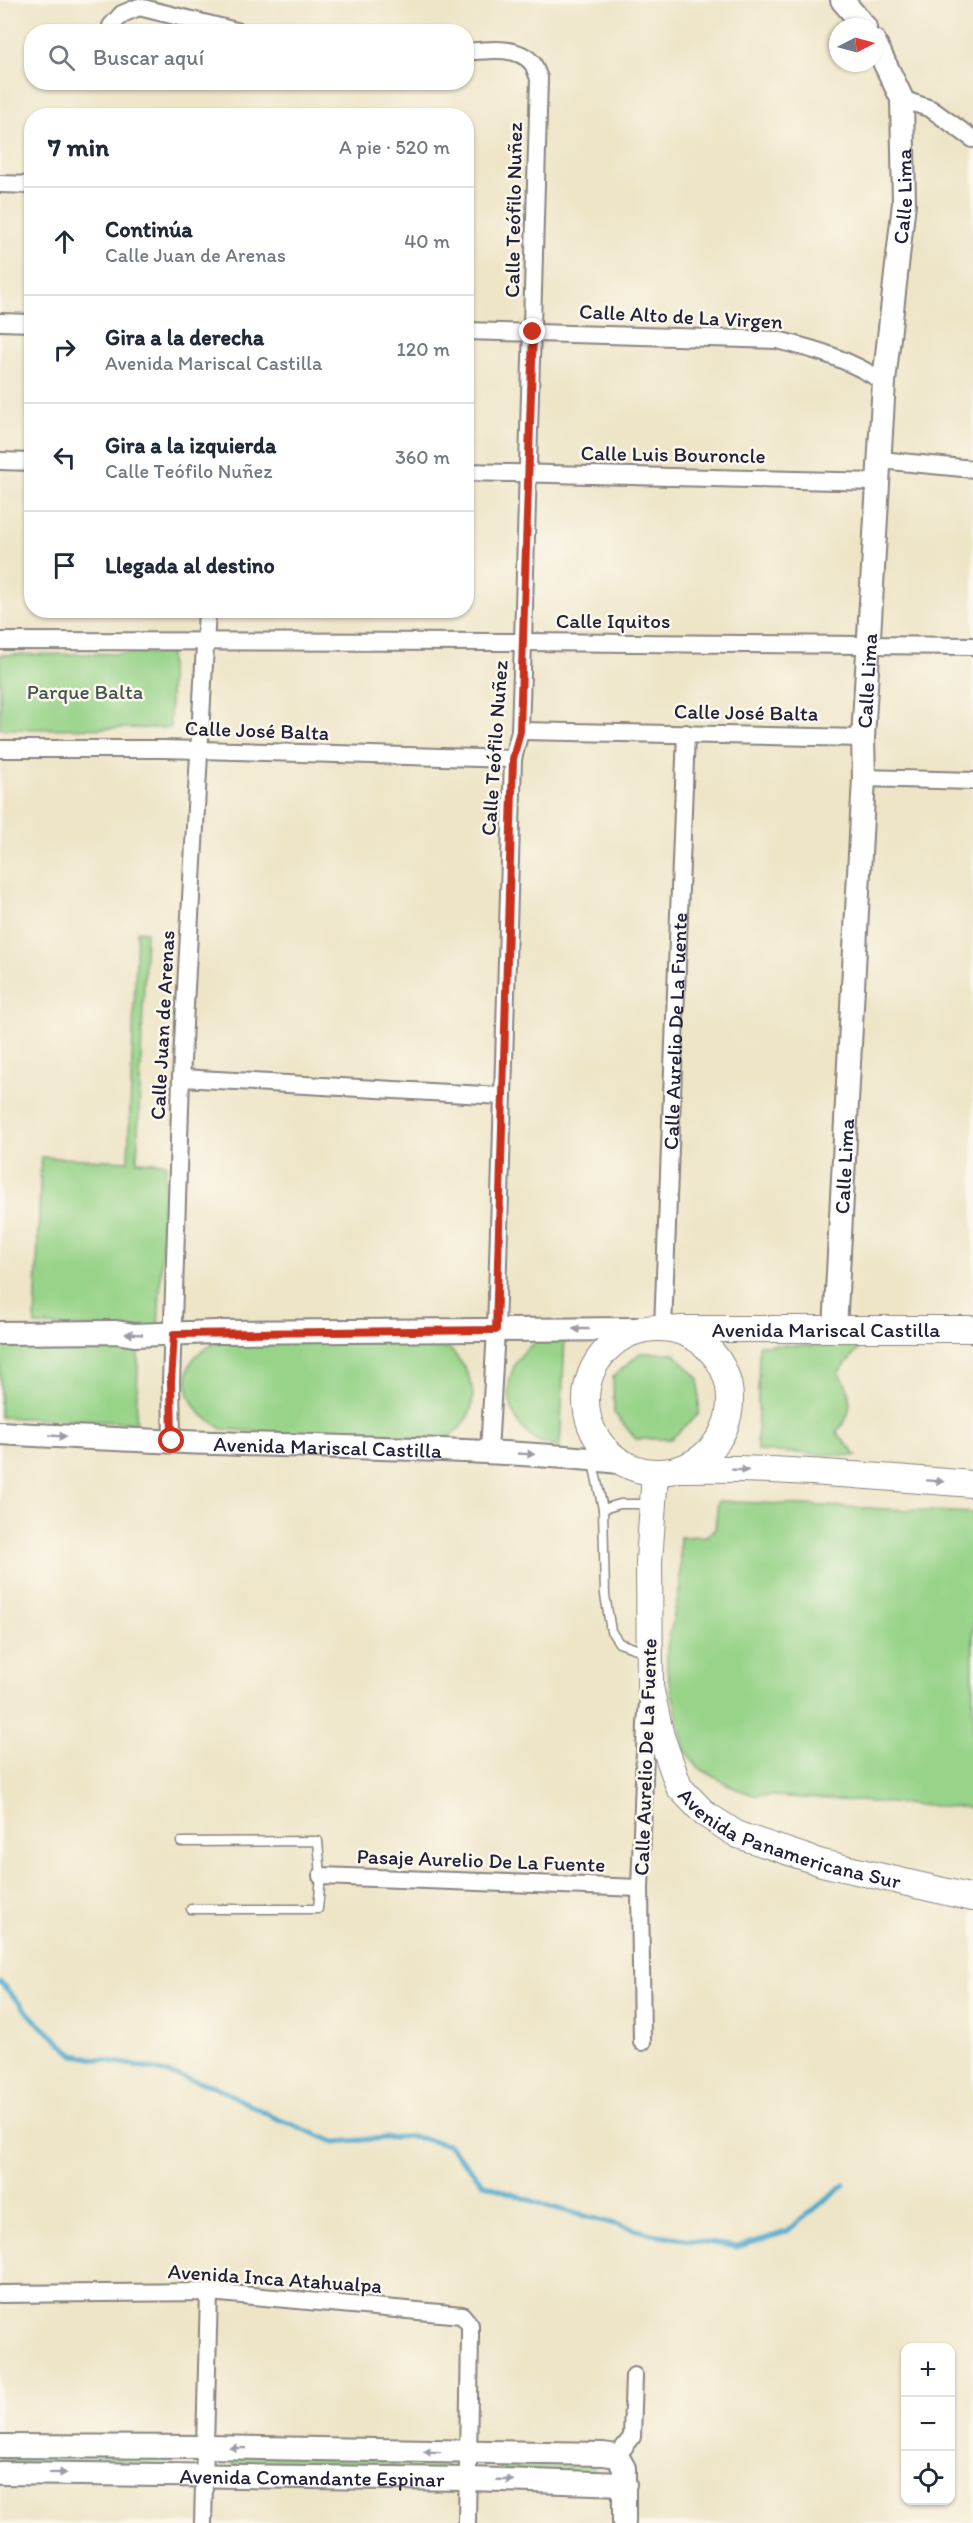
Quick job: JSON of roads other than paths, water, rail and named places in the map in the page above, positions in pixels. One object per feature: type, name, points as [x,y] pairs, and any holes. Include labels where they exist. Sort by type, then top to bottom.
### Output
[{"type":"main road","name":"Avenida Mariscal Castilla","points":[[660,1329],[973,1329]]},
{"type":"main road","points":[[682,1469],[697,1462],[711,1450],[728,1420],[730,1400],[728,1383],[721,1365],[710,1349],[660,1329],[622,1336],[604,1352],[597,1362],[587,1386],[586,1408],[591,1429],[599,1442],[620,1462],[633,1469],[655,1473],[682,1469],[717,1468],[973,1484]]},
{"type":"main road","name":"Calle Aurelio De La Fuente","points":[[650,1687],[648,1607],[655,1473]]},
{"type":"main road","name":"Avenida Panamericana Sur","points":[[650,1687],[661,1736],[679,1787],[705,1814],[738,1835],[822,1863],[973,1898]]},
{"type":"street","points":[[842,0],[857,18]]},
{"type":"street","points":[[113,24],[122,14],[139,7],[208,24]]},
{"type":"street","name":"Calle Teófilo Nuñez","points":[[474,51],[495,50],[521,55],[533,64],[538,78],[533,332],[520,731],[513,759],[496,1330],[489,1452]]},
{"type":"street","name":"Calle Lima","points":[[835,1330],[864,778],[863,738],[884,382],[904,203],[902,99],[883,60]]},
{"type":"street","points":[[902,99],[931,109],[973,139]]},
{"type":"street","points":[[0,184],[24,185]]},
{"type":"street","points":[[0,322],[24,323]]},
{"type":"street","name":"Calle Alto de La Virgen","points":[[474,331],[777,340],[823,351],[857,364],[884,382]]},
{"type":"street","points":[[0,461],[24,462]]},
{"type":"street","name":"Calle Luis Bouroncle","points":[[474,472],[529,474],[973,469]]},
{"type":"street","name":"Calle Juan de Arenas","points":[[172,1441],[171,1382],[181,1078],[206,618]]},
{"type":"street","name":"Calle Iquitos","points":[[0,641],[973,646]]},
{"type":"street","name":"Calle José Balta","points":[[520,731],[863,738]]},
{"type":"street","name":"Calle Aurelio De La Fuente","points":[[660,1329],[686,734]]},
{"type":"street","name":"Calle José Balta","points":[[0,749],[164,749],[198,752],[513,759]]},
{"type":"street","points":[[864,778],[973,781]]},
{"type":"street","points":[[181,1078],[502,1096]]},
{"type":"street","name":"Avenida Mariscal Castilla","points":[[0,1333],[174,1334],[660,1329]]},
{"type":"street","name":"Avenida Mariscal Castilla","points":[[0,1433],[489,1452],[620,1462]]},
{"type":"street","name":"Calle Aurelio De La Fuente","points":[[642,2042],[640,1888],[646,1724],[650,1687]]},
{"type":"street","name":"Pasaje Aurelio De La Fuente","points":[[321,1876],[640,1888]]},
{"type":"street","points":[[203,2523],[209,2292]]},
{"type":"street","name":"Avenida Inca Atahualpa","points":[[0,2294],[209,2292],[457,2313],[462,2315],[470,2325],[470,2453]]},
{"type":"street","points":[[624,2523],[624,2468],[617,2456],[632,2437],[634,2376]]},
{"type":"street","name":"Avenida Comandante Espinar","points":[[0,2446],[206,2447],[617,2456]]},
{"type":"street","points":[[467,2523],[470,2453]]},
{"type":"street","name":"Avenida Comandante Espinar","points":[[0,2473],[468,2479],[625,2484]]},
{"type":"lane","points":[[592,1459],[603,1509],[606,1595],[611,1631],[620,1643],[650,1654]]},
{"type":"lane","points":[[603,1509],[620,1504],[653,1504]]},
{"type":"lane","points":[[181,1842],[318,1841],[321,1876],[318,1909],[191,1909]]},
{"type":"waterway","points":[[0,1982],[35,2020],[74,2055],[144,2067],[214,2086],[273,2117],[335,2142],[412,2136],[448,2145],[484,2184],[544,2205],[652,2234],[737,2247],[786,2232],[844,2185]]},
{"type":"park label","name":"Parque Balta","points":[[85,691]]}]
